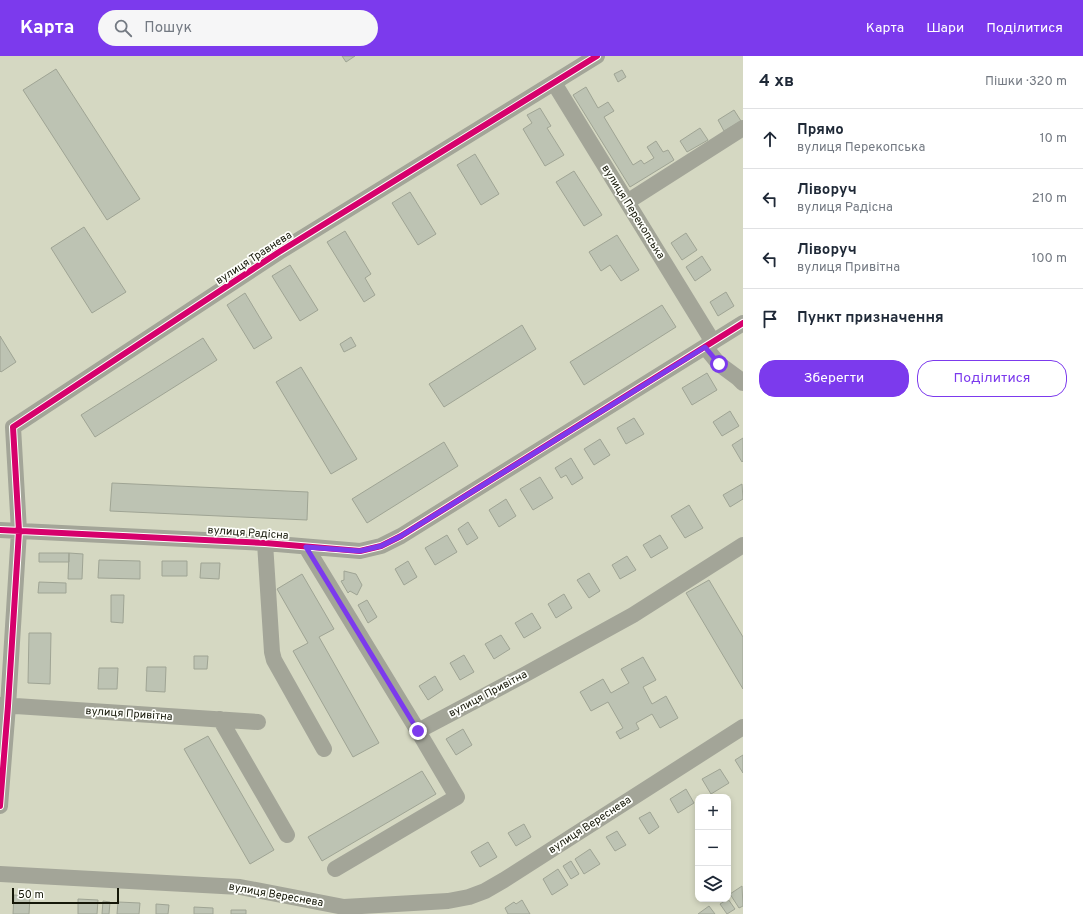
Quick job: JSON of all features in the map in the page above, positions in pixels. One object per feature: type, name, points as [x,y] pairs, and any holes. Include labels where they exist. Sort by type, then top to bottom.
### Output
[{"type":"street","name":"вулиця Травнева","points":[[19,531],[13,428],[279,252],[597,56]]},
{"type":"street","name":"вулиця Перекопська","points":[[554,83],[627,202],[719,364],[743,383]]},
{"type":"street","points":[[627,202],[743,128]]},
{"type":"street","name":"вулиця Радісна","points":[[0,530],[265,543],[360,551],[381,546],[401,536],[743,323]]},
{"type":"street","points":[[0,806],[4,706],[19,531]]},
{"type":"street","points":[[265,543],[272,652],[274,660],[324,749]]},
{"type":"street","name":"вулиця Привітна","points":[[418,731],[633,615],[743,545]]},
{"type":"street","points":[[306,547],[457,797],[335,869]]},
{"type":"street","name":"вулиця Привітна","points":[[4,706],[258,722]]},
{"type":"street","points":[[220,719],[287,835]]},
{"type":"street","name":"вулиця Вереснева","points":[[0,874],[240,887],[344,911],[448,901],[469,897],[485,891],[504,880],[743,727]]},
{"type":"building","points":[[342,56],[355,56],[346,62]]},
{"type":"building","points":[[56,69],[140,199],[107,220],[23,90]]},
{"type":"building","points":[[622,70],[626,77],[618,82],[614,74]]},
{"type":"building","points":[[586,87],[598,108],[608,102],[614,111],[604,117],[633,165],[641,160],[644,164],[654,158],[647,147],[656,141],[663,152],[668,150],[674,160],[630,187],[573,95]]},
{"type":"building","points":[[540,108],[551,126],[547,128],[564,155],[545,166],[523,129],[532,123],[527,115]]},
{"type":"building","points":[[734,110],[741,121],[724,131],[718,120]]},
{"type":"building","points":[[700,128],[708,140],[687,152],[680,141]]},
{"type":"building","points":[[475,154],[499,194],[481,205],[457,165]]},
{"type":"building","points":[[574,171],[602,215],[584,226],[556,182]]},
{"type":"building","points":[[410,192],[436,234],[418,245],[392,203]]},
{"type":"building","points":[[84,227],[126,292],[92,313],[51,248]]},
{"type":"building","points":[[345,231],[371,274],[365,278],[375,295],[364,302],[327,242]]},
{"type":"building","points":[[686,233],[697,250],[682,260],[671,243]]},
{"type":"building","points":[[617,235],[639,270],[621,281],[610,265],[601,271],[589,252]]},
{"type":"building","points":[[702,256],[711,270],[695,281],[686,267]]},
{"type":"building","points":[[290,265],[318,310],[300,321],[272,276]]},
{"type":"building","points":[[726,292],[734,306],[718,316],[710,302]]},
{"type":"building","points":[[245,293],[272,338],[254,349],[227,305]]},
{"type":"building","points":[[662,305],[676,327],[584,385],[570,362]]},
{"type":"building","points":[[522,325],[536,349],[444,407],[429,384]]},
{"type":"building","points":[[0,336],[16,362],[1,372],[0,371]]},
{"type":"building","points":[[351,337],[356,346],[344,352],[340,344]]},
{"type":"building","points":[[203,338],[217,360],[95,437],[81,415]]},
{"type":"building","points":[[301,367],[357,459],[331,474],[276,382]]},
{"type":"building","points":[[707,373],[717,390],[692,405],[682,388]]},
{"type":"building","points":[[730,411],[739,426],[722,436],[713,422]]},
{"type":"building","points":[[634,418],[644,434],[626,444],[617,428]]},
{"type":"building","points":[[743,438],[743,461],[742,462],[732,445]]},
{"type":"building","points":[[600,439],[610,455],[594,465],[584,449]]},
{"type":"building","points":[[444,442],[458,466],[367,523],[352,499]]},
{"type":"building","points":[[571,458],[583,478],[572,485],[566,475],[561,478],[555,468]]},
{"type":"building","points":[[540,477],[553,498],[533,510],[520,489]]},
{"type":"building","points":[[112,483],[308,492],[307,520],[110,511]]},
{"type":"building","points":[[742,484],[743,499],[730,507],[723,495]]},
{"type":"building","points":[[506,499],[516,516],[499,527],[489,510]]},
{"type":"building","points":[[689,505],[703,528],[685,538],[671,516]]},
{"type":"building","points":[[468,522],[478,538],[467,545],[458,529]]},
{"type":"building","points":[[447,535],[457,552],[435,565],[425,548]]},
{"type":"building","points":[[660,535],[668,548],[651,558],[643,545]]},
{"type":"building","points":[[39,553],[69,553],[69,562],[39,562]]},
{"type":"building","points":[[69,553],[83,554],[82,579],[68,579]]},
{"type":"building","points":[[627,556],[636,570],[620,579],[612,565]]},
{"type":"building","points":[[99,560],[140,561],[140,579],[98,578]]},
{"type":"building","points":[[162,561],[187,561],[187,576],[162,576]]},
{"type":"building","points":[[408,561],[417,577],[404,585],[395,569]]},
{"type":"building","points":[[201,563],[220,563],[219,579],[200,578]]},
{"type":"building","points":[[344,571],[356,574],[362,585],[357,595],[350,591],[348,593],[341,581],[344,580]]},
{"type":"building","points":[[589,573],[600,591],[589,598],[577,580]]},
{"type":"building","points":[[302,574],[334,629],[319,637],[379,743],[353,757],[293,651],[308,643],[277,589]]},
{"type":"building","points":[[709,580],[743,637],[743,689],[686,593]]},
{"type":"building","points":[[39,582],[66,583],[66,593],[38,593]]},
{"type":"building","points":[[564,594],[572,608],[556,618],[548,604]]},
{"type":"building","points":[[111,595],[124,595],[123,623],[111,622]]},
{"type":"building","points":[[367,600],[377,617],[368,623],[358,605]]},
{"type":"building","points":[[532,613],[541,628],[524,638],[515,623]]},
{"type":"building","points":[[29,633],[51,633],[50,684],[28,683]]},
{"type":"building","points":[[501,635],[510,649],[494,659],[485,644]]},
{"type":"building","points":[[464,655],[474,672],[460,680],[450,663]]},
{"type":"building","points":[[194,656],[208,656],[207,669],[194,669]]},
{"type":"building","points":[[643,657],[656,680],[643,687],[652,704],[666,696],[678,718],[660,728],[652,714],[636,723],[639,729],[620,739],[616,732],[623,728],[608,702],[591,711],[580,692],[603,679],[611,693],[629,683],[621,669]]},
{"type":"building","points":[[147,667],[166,667],[165,692],[146,691]]},
{"type":"building","points":[[99,668],[118,668],[117,689],[98,689]]},
{"type":"building","points":[[435,676],[443,690],[428,700],[419,686]]},
{"type":"building","points":[[463,729],[472,745],[456,755],[446,739]]},
{"type":"building","points":[[208,736],[274,850],[250,864],[184,749]]},
{"type":"building","points":[[743,755],[743,773],[735,760]]},
{"type":"building","points":[[720,769],[729,783],[711,794],[702,779]]},
{"type":"building","points":[[422,771],[436,794],[322,861],[308,837]]},
{"type":"building","points":[[686,789],[694,803],[678,813],[670,799]]},
{"type":"building","points":[[650,812],[659,827],[649,834],[639,818]]},
{"type":"building","points":[[524,824],[531,837],[516,846],[508,833]]},
{"type":"building","points":[[617,831],[626,845],[615,851],[606,837]]},
{"type":"building","points":[[488,842],[497,857],[480,867],[471,852]]},
{"type":"building","points":[[590,849],[600,864],[584,874],[575,859]]},
{"type":"building","points":[[571,861],[579,874],[571,879],[563,866]]},
{"type":"building","points":[[558,869],[568,885],[552,895],[543,879]]},
{"type":"building","points":[[742,886],[743,906],[739,908],[731,893]]},
{"type":"building","points":[[14,895],[30,896],[29,914],[13,914]]},
{"type":"building","points":[[78,899],[98,900],[97,914],[78,914]]},
{"type":"building","points":[[522,900],[530,914],[508,914],[505,908],[514,902],[516,904]]},
{"type":"building","points":[[103,901],[110,902],[109,914],[102,914]]},
{"type":"building","points":[[118,902],[140,903],[139,914],[117,914]]},
{"type":"building","points":[[723,902],[730,902],[735,909],[727,914],[720,904]]},
{"type":"building","points":[[156,904],[169,905],[168,914],[156,914]]},
{"type":"building","points":[[709,906],[715,914],[698,914]]},
{"type":"building","points":[[194,907],[213,908],[213,914],[194,914]]},
{"type":"building","points":[[231,910],[246,910],[246,914],[231,914]]},
{"type":"cycle path","points":[[0,806],[19,531],[13,427],[279,252],[597,56]]},
{"type":"cycle path","points":[[0,530],[265,543],[360,551],[381,546],[401,536],[743,323]]},
{"type":"route","points":[[418,731],[306,547],[360,551],[381,546],[401,536],[705,347],[719,364]]}]
